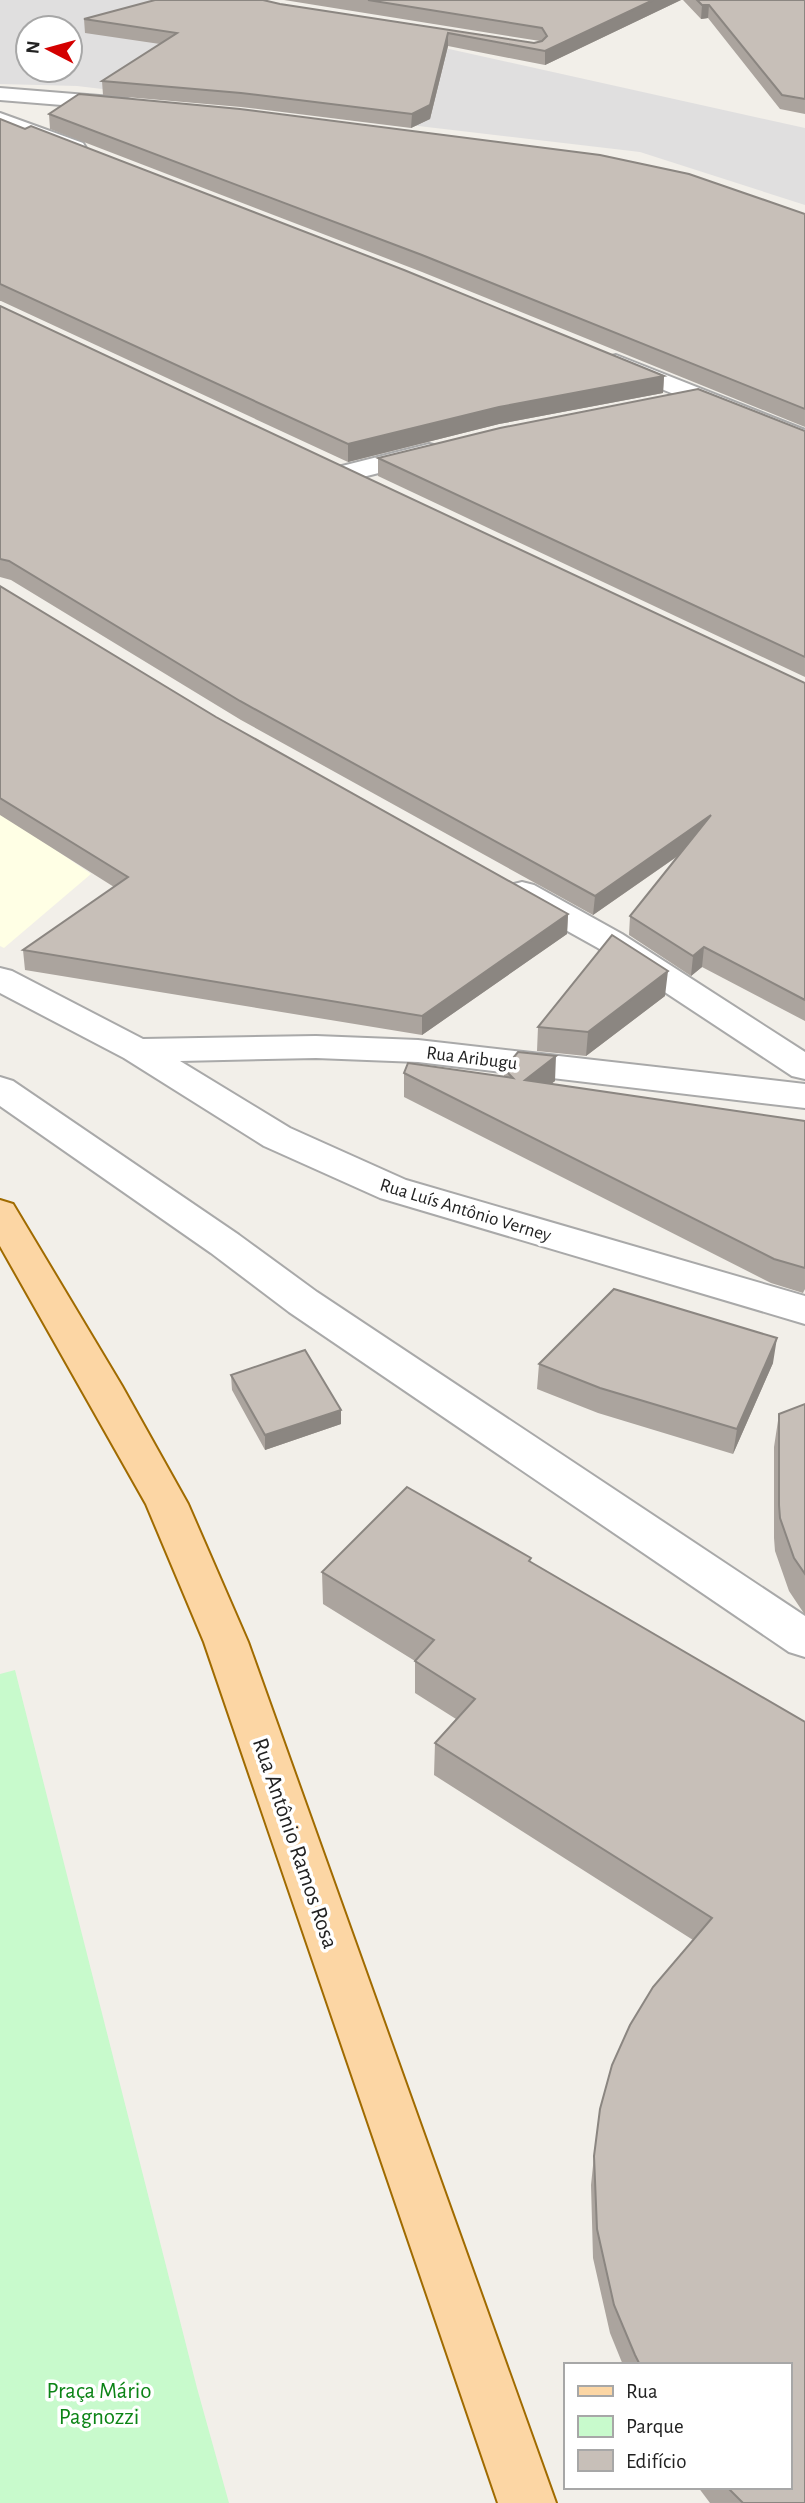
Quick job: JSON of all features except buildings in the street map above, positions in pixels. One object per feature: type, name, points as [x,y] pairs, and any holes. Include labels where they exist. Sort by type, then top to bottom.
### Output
[{"type":"main road","name":"Rua Antônio Ramos Rosa","points":[[0,1213],[108,1396],[167,1504],[226,1642],[527,2503]]},
{"type":"street","points":[[0,94],[147,106]]},
{"type":"street","points":[[0,119],[94,156]]},
{"type":"street","points":[[594,353],[805,439]]},
{"type":"street","points":[[658,404],[698,396]]},
{"type":"street","points":[[384,490],[334,467],[448,447]]},
{"type":"street","points":[[491,875],[610,942],[805,1068]]},
{"type":"street","name":"Rua Luís Antônio Verney","points":[[0,979],[137,1050],[276,1137],[393,1189],[805,1310]]},
{"type":"street","name":"Rua Aribugu","points":[[137,1050],[316,1046],[418,1051],[805,1096]]},
{"type":"street","points":[[0,1089],[225,1244],[303,1302],[805,1639]]},
{"type":"shaded area","points":[[0,0],[194,0],[440,47],[805,128],[805,205],[640,152],[77,86],[0,84]]},
{"type":"shaded area","points":[[0,812],[91,874],[4,948],[0,946]]},
{"type":"green space","name":"Praça Mário Pagnozzi","points":[[15,1670],[197,2388],[229,2503],[0,2503],[0,1674]]}]
